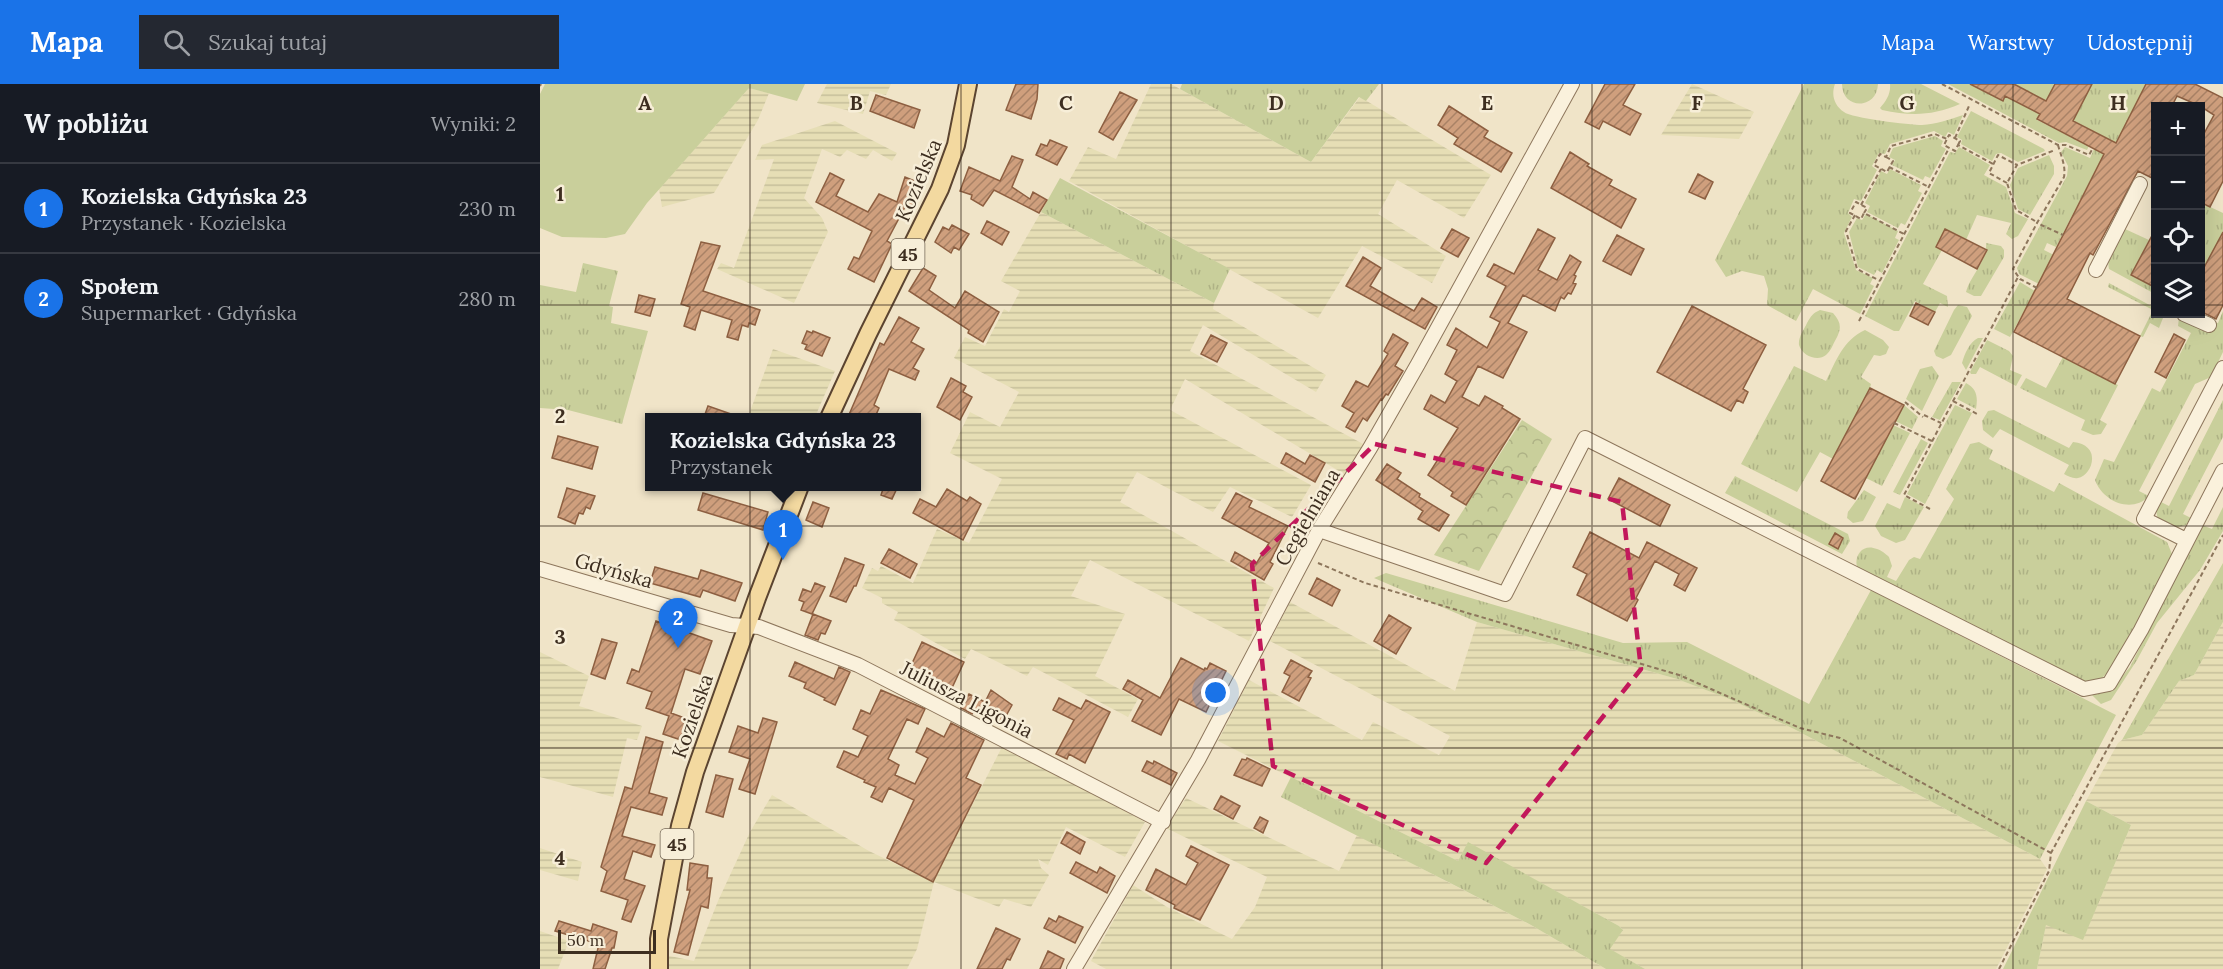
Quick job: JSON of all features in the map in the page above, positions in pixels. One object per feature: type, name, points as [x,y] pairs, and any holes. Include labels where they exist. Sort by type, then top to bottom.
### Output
[{"type":"main road","name":"Kozielska","points":[[831,413],[940,189],[956,146],[968,84]]},
{"type":"main road","name":"Kozielska","points":[[659,969],[660,939],[680,826],[695,772],[798,491]]},
{"type":"street","name":"Cegielniana","points":[[1074,969],[1198,760],[1319,530],[1402,392],[1572,84]]},
{"type":"street","points":[[2096,270],[2140,184]]},
{"type":"street","points":[[2193,318],[2209,325]]},
{"type":"street","points":[[2186,540],[2144,519],[2223,368]]},
{"type":"street","points":[[1319,530],[1505,594],[1586,438],[2084,689],[2109,684],[2140,630],[2223,471]]},
{"type":"street","name":"Gdyńska","points":[[540,569],[731,624],[747,626]]},
{"type":"street","name":"Juliusza Ligonia","points":[[747,626],[759,627],[858,665],[1162,822]]},
{"type":"path","points":[[1942,84],[2058,145],[2066,145],[2089,155],[2092,148]]},
{"type":"path","points":[[1954,138],[1969,106]]},
{"type":"path","points":[[1886,157],[1891,146],[1935,134],[1947,140]]},
{"type":"path","points":[[1949,135],[1960,141],[1955,151],[1944,145],[1947,140],[1949,135]]},
{"type":"path","points":[[1958,145],[1993,164]]},
{"type":"path","points":[[2037,288],[2018,278],[2013,269],[2036,222],[2064,177],[2064,161],[2058,145]]},
{"type":"path","points":[[1859,321],[1949,148]]},
{"type":"path","points":[[2007,183],[2017,165],[2055,150]]},
{"type":"path","points":[[1880,154],[1893,161],[1889,167],[1887,172],[1874,165],[1880,154]]},
{"type":"path","points":[[2017,165],[1998,155],[1989,173],[2007,183],[2016,210],[2063,235]]},
{"type":"path","points":[[1889,167],[1929,187]]},
{"type":"path","points":[[1861,205],[1881,169]]},
{"type":"path","points":[[1856,202],[1861,205],[1867,208],[1861,219],[1850,213],[1856,202]]},
{"type":"path","points":[[1864,213],[1904,234]]},
{"type":"path","points":[[1855,215],[1846,231],[1857,270],[1880,281]]},
{"type":"path","points":[[1930,509],[1904,495],[2018,278]]},
{"type":"path","points":[[1953,401],[1979,415]]},
{"type":"path","points":[[1905,402],[1924,416],[1941,423]]},
{"type":"path","points":[[1894,423],[1932,441]]},
{"type":"path","points":[[1999,969],[2049,871],[2051,853],[2223,535]]},
{"type":"path","points":[[1304,558],[1365,583],[1680,675],[1800,729],[1840,738],[2051,853]]},
{"type":"highlighted area","points":[[1375,444],[1622,502],[1641,669],[1486,863],[1273,766],[1252,564]]},
{"type":"shaded area","points":[[827,84],[891,84],[886,95],[870,91],[863,114],[817,103]]},
{"type":"shaded area","points":[[1151,84],[1171,84],[1311,162],[1360,97],[1491,175],[1464,218],[1397,180],[1378,214],[1446,256],[1432,283],[1362,246],[1318,318],[1069,181],[1088,147],[1116,159]]},
{"type":"shaded area","points":[[1692,84],[1754,112],[1739,139],[1661,135]]},
{"type":"shaded area","points":[[749,88],[769,93],[758,120],[714,193],[662,207],[659,189]]},
{"type":"shaded area","points":[[835,121],[897,153],[892,161],[873,150],[866,159],[847,150],[840,157],[822,149],[804,198],[822,218],[828,232],[794,303],[717,269],[721,263],[734,268],[774,159],[755,160],[762,145]]},
{"type":"shaded area","points":[[1041,212],[1214,303],[1213,309],[1326,375],[1316,392],[1203,325],[1190,351],[1365,445],[1344,474],[1185,379],[1170,410],[1311,485],[1292,517],[1230,487],[1213,512],[1137,472],[1120,502],[1274,588],[1249,641],[1090,560],[1071,596],[1125,614],[1095,676],[1138,699],[1128,717],[1033,667],[1027,676],[971,649],[965,659],[894,620],[898,612],[882,603],[882,598],[862,588],[872,568],[878,571],[881,566],[913,583],[937,529],[969,543],[1002,479],[950,453],[970,412],[1000,427],[1019,392],[954,358],[965,337],[985,346],[1004,309],[1009,312],[1020,291],[1001,281]]},
{"type":"shaded area","points":[[773,349],[835,371],[817,413],[749,413]]},
{"type":"shaded area","points":[[1290,602],[1455,691],[1477,622],[1677,679],[1725,697],[1794,729],[2040,859],[2047,869],[1996,969],[1645,969],[1609,949],[1623,930],[1619,926],[1468,843],[1458,861],[1218,741],[1249,680],[1362,740],[1373,722],[1439,755],[1450,736],[1270,641]]},
{"type":"shaded area","points":[[2223,622],[2223,969],[2037,969],[2046,924],[2083,939],[2131,825],[2086,801],[2118,743],[2142,735],[2179,681],[2194,675]]},
{"type":"shaded area","points":[[540,652],[589,676],[579,706],[642,726],[637,740],[627,738],[613,797],[540,777]]},
{"type":"shaded area","points":[[1003,745],[1145,822],[1125,857],[1066,827],[1048,865],[1038,859],[1041,868],[1049,875],[1031,907],[1004,899],[999,907],[934,882],[917,949],[907,969],[665,969],[665,955],[694,961],[718,901],[750,832],[772,795],[869,851],[933,882]]},
{"type":"shaded area","points":[[1186,798],[1339,871],[1357,835],[1531,925],[1606,969],[1106,969],[1091,961],[1133,885],[1167,907],[1232,939],[1255,907],[1267,877],[1166,828]]},
{"type":"shaded area","points":[[540,848],[582,862],[578,881],[540,870]]},
{"type":"shaded area","points":[[540,931],[569,941],[558,969],[540,969]]},
{"type":"green space","points":[[545,84],[805,84],[797,101],[749,88],[647,203],[625,234],[606,238],[562,237],[540,228],[540,94]]},
{"type":"green space","points":[[1182,84],[1379,84],[1366,101],[1359,97],[1311,162],[1180,89]]},
{"type":"green space","points":[[1804,84],[1835,84],[1834,100],[1838,106],[1844,112],[1869,119],[1922,125],[1963,115],[1954,135],[1948,132],[1945,137],[1934,131],[1890,144],[1885,154],[1879,153],[1872,166],[1877,170],[1861,201],[1854,199],[1848,213],[1852,217],[1844,233],[1856,270],[1873,278],[1870,284],[1874,286],[1860,314],[1813,289],[1796,321],[1767,305],[1768,289],[1764,276],[1742,271],[1726,277],[1715,260]]},
{"type":"green space","points":[[1842,84],[1878,84],[1872,99],[1860,104],[1847,99]]},
{"type":"green space","points":[[1890,84],[1921,84],[1960,104],[1940,111],[1921,114],[1882,110],[1880,108],[1888,97]]},
{"type":"green space","points":[[1948,84],[1970,84],[2002,101],[2005,96],[2040,114],[2037,120],[2089,146],[2087,150],[2066,142],[2059,143]]},
{"type":"green space","points":[[2014,84],[2053,84],[2055,85],[2046,101]]},
{"type":"green space","points":[[2092,84],[2146,84],[2116,143],[2073,121]]},
{"type":"green space","points":[[1971,111],[2045,151],[2018,162],[2001,153],[1996,154],[1992,161],[1961,144],[1962,140],[1957,137]]},
{"type":"green space","points":[[1935,136],[1943,141],[1941,146],[1946,149],[1930,178],[1925,176],[1923,180],[1892,165],[1895,160],[1889,157],[1893,148]]},
{"type":"green space","points":[[1959,147],[1990,165],[1984,175],[2006,187],[2015,213],[2028,219],[2018,236],[2012,239],[2006,234],[2011,223],[1977,215],[1966,240],[1945,229],[1936,247],[1942,250],[1923,284],[1947,296],[1948,307],[1940,303],[1935,312],[1915,301],[1899,331],[1894,331],[1865,316],[1950,152],[1955,153]]},
{"type":"green space","points":[[2065,147],[2090,158],[2094,149],[2104,154],[2056,247],[2047,243],[2044,250],[2054,255],[2039,284],[2019,274],[2017,268],[2067,176],[2068,166],[2061,152]]},
{"type":"green space","points":[[2049,155],[2054,166],[2054,174],[2030,215],[2018,209],[2010,185],[2018,168]]},
{"type":"green space","points":[[1890,169],[1921,185],[1918,191],[1922,193],[1905,225],[1901,223],[1898,228],[1867,212],[1870,206],[1865,203],[1881,171],[1887,174]]},
{"type":"green space","points":[[1060,178],[1230,269],[1214,303],[1041,212]]},
{"type":"green space","points":[[2206,205],[2223,213],[2223,232],[2205,267],[2205,210]]},
{"type":"green space","points":[[1866,214],[1898,231],[1895,238],[1899,240],[1882,273],[1877,270],[1874,275],[1858,267],[1849,232],[1857,218],[1862,220]]},
{"type":"green space","points":[[2125,229],[2149,240],[2131,275],[2151,286],[2151,292],[2109,269],[2112,247]]},
{"type":"green space","points":[[1986,243],[2001,246],[2004,250],[2004,257],[1981,296],[1974,296],[1966,292],[1982,262]]},
{"type":"green space","points":[[583,263],[618,271],[609,306],[613,307],[611,323],[648,331],[622,424],[568,410],[540,408],[540,285],[576,292]]},
{"type":"green space","points":[[2020,282],[2035,291],[2010,337],[1994,329]]},
{"type":"green space","points":[[2109,283],[2151,306],[2151,309],[2108,287]]},
{"type":"green space","points":[[1958,305],[1967,307],[1972,316],[1951,355],[1943,359],[1936,356],[1934,351]]},
{"type":"green space","points":[[1820,310],[1833,313],[1838,319],[1840,328],[1828,353],[1823,357],[1815,358],[1803,352],[1799,342],[1810,318]]},
{"type":"green space","points":[[2223,311],[2223,352],[2211,377],[2195,384],[2139,491],[2149,496],[2135,504],[2127,505],[2111,499],[2104,494],[2095,480],[2104,459],[2114,462],[2152,388],[2160,392],[2191,333],[2178,326],[2179,318],[2218,323]]},
{"type":"green space","points":[[2151,314],[2151,318],[2163,318],[2159,328],[2150,323],[2143,337],[2140,336]]},
{"type":"green space","points":[[1865,330],[1883,340],[1889,347],[1886,354],[1874,355],[1861,377],[1871,384],[1870,388],[1833,459],[1820,452],[1797,492],[1741,464],[1794,366],[1826,381],[1846,345],[1857,334]]},
{"type":"green space","points":[[1978,338],[1983,338],[1966,370],[1962,363],[1964,356],[1970,345]]},
{"type":"green space","points":[[1987,340],[2009,351],[2013,356],[2010,370],[2022,375],[2016,386],[1980,367],[1976,374],[1971,374]]},
{"type":"green space","points":[[2063,357],[2118,385],[2100,420],[2107,424],[2101,434],[2093,435],[2081,430],[2085,420],[2020,388],[2026,378],[2046,388]]},
{"type":"green space","points":[[1932,366],[1939,376],[1922,411],[1906,399],[1920,369]]},
{"type":"green space","points":[[1952,382],[1961,382],[1940,420],[1932,417]]},
{"type":"green space","points":[[1966,383],[1976,394],[1976,409],[1957,399]]},
{"type":"green space","points":[[2223,400],[2223,437],[2183,514],[2191,518],[2186,525],[2171,529],[2158,520],[2156,510],[2159,501],[2169,506]]},
{"type":"green space","points":[[1904,405],[1918,417],[1912,429],[1895,421]]},
{"type":"green space","points":[[1955,405],[1972,413],[1925,504],[1907,494]]},
{"type":"green space","points":[[1994,410],[2069,448],[2073,442],[2082,444],[2091,454],[2092,460],[2087,472],[2078,478],[2067,476],[2064,474],[2069,465],[2000,429],[1993,438],[1983,430],[1982,421],[1988,411]]},
{"type":"green space","points":[[1522,420],[1552,439],[1479,571],[1434,555]]},
{"type":"green space","points":[[1893,425],[1910,433],[1882,486],[1866,478]]},
{"type":"green space","points":[[1921,439],[1928,443],[1900,495],[1893,492]]},
{"type":"green space","points":[[1979,442],[1993,450],[1989,459],[2054,492],[2059,483],[2167,542],[2172,554],[2166,571],[2115,665],[2100,680],[2081,683],[1857,567],[1858,554],[1861,551],[1868,548],[1879,550],[1889,557],[1892,566],[1887,577],[1896,581],[1909,560],[1914,557],[1920,559],[1954,499],[1946,489],[1970,444]]},
{"type":"green space","points":[[1735,476],[1848,534],[1850,541],[1842,554],[1725,493]]},
{"type":"green space","points":[[1864,490],[1876,497],[1863,521],[1853,523],[1847,518],[1848,512]]},
{"type":"green space","points":[[1905,497],[1924,507],[1905,540],[1896,543],[1881,536],[1875,526],[1887,503],[1900,509]]},
{"type":"green space","points":[[2223,507],[2223,531],[2200,570],[2157,623],[2137,660],[2111,700],[2101,704],[2091,694],[2116,684],[2130,667],[2202,525],[2212,529]]},
{"type":"green space","points":[[2223,563],[2223,622],[2194,675],[2179,681],[2142,735],[2122,740]]},
{"type":"green space","points":[[1386,573],[1623,643],[1687,642],[1809,704],[1871,590],[2116,715],[2040,859],[1794,729],[1727,698],[1677,679],[1477,622],[1374,578]]},
{"type":"green space","points":[[1291,777],[1458,861],[1468,842],[1619,926],[1623,930],[1610,949],[1645,969],[1606,969],[1531,925],[1281,797]]},
{"type":"green space","points":[[2086,801],[2131,825],[2083,940],[2046,925],[2037,969],[2003,969]]},
{"type":"building","points":[[1016,84],[1038,84],[1037,99],[1031,119],[1006,110]]},
{"type":"building","points":[[1605,84],[1635,84],[1623,105],[1641,114],[1630,135],[1603,121],[1599,129],[1585,122]]},
{"type":"building","points":[[1970,84],[2014,84],[2046,101],[2055,84],[2092,84],[2073,121],[2116,143],[2146,84],[2195,84],[2223,98],[2223,181],[2210,207],[2205,204],[2205,132],[2214,115],[2205,109],[2205,102],[2191,102],[2177,96],[2174,102],[2151,102],[2151,178],[2138,171],[2093,255],[2090,253],[2067,299],[2140,336],[2115,384],[2014,332],[2104,154],[2037,119],[2040,114],[2005,96],[2003,101]]},
{"type":"building","points":[[1120,92],[1137,100],[1113,140],[1099,132]]},
{"type":"building","points":[[876,95],[920,110],[914,128],[870,111]]},
{"type":"building","points":[[1449,106],[1488,131],[1484,137],[1512,153],[1501,172],[1454,144],[1458,138],[1438,125]]},
{"type":"building","points":[[1050,140],[1067,147],[1057,165],[1036,155],[1041,144],[1047,146]]},
{"type":"building","points":[[1570,152],[1589,164],[1587,166],[1612,180],[1609,185],[1636,199],[1621,228],[1551,188]]},
{"type":"building","points":[[1012,156],[1023,160],[1012,187],[1030,199],[1033,192],[1047,200],[1039,213],[994,190],[983,206],[971,199],[972,195],[960,191],[969,167],[1000,181]]},
{"type":"building","points":[[830,173],[844,180],[836,196],[868,212],[879,194],[897,202],[905,177],[922,184],[910,210],[905,207],[887,241],[892,244],[874,282],[848,269],[854,257],[859,259],[872,231],[816,202]]},
{"type":"building","points":[[1698,174],[1713,182],[1705,199],[1689,192]]},
{"type":"building","points":[[987,221],[1009,232],[1002,245],[981,233]]},
{"type":"building","points":[[952,225],[969,234],[959,250],[954,247],[951,253],[935,242],[943,227],[949,230]]},
{"type":"building","points":[[1452,229],[1469,238],[1458,257],[1441,248]]},
{"type":"building","points":[[1538,229],[1555,238],[1538,270],[1557,280],[1570,255],[1581,262],[1574,275],[1576,276],[1573,283],[1576,284],[1571,294],[1568,293],[1564,299],[1561,297],[1555,311],[1523,295],[1508,323],[1527,332],[1503,378],[1478,366],[1462,397],[1479,406],[1485,396],[1520,419],[1466,505],[1451,496],[1453,492],[1428,475],[1458,428],[1424,409],[1431,395],[1445,403],[1457,381],[1445,374],[1457,350],[1447,345],[1456,328],[1487,348],[1500,322],[1490,317],[1506,286],[1487,276],[1494,264],[1514,274]]},
{"type":"building","points":[[1945,229],[1987,250],[1977,269],[1936,247]]},
{"type":"building","points":[[2223,232],[2223,305],[2216,319],[2205,314],[2205,266]]},
{"type":"building","points":[[1617,235],[1644,249],[1631,275],[1603,261]]},
{"type":"building","points":[[2151,237],[2151,285],[2131,275]]},
{"type":"building","points":[[701,242],[720,246],[703,291],[760,310],[755,325],[749,323],[748,327],[742,325],[738,340],[727,337],[732,320],[701,310],[695,330],[684,326],[690,307],[681,304]]},
{"type":"building","points":[[1363,257],[1381,268],[1370,286],[1414,311],[1422,298],[1437,307],[1425,329],[1346,286]]},
{"type":"building","points":[[923,268],[936,276],[929,290],[955,308],[965,291],[999,312],[983,342],[968,333],[969,330],[909,291]]},
{"type":"building","points":[[639,295],[655,299],[650,316],[635,312]]},
{"type":"building","points":[[1916,303],[1935,312],[1928,325],[1910,316]]},
{"type":"building","points":[[1692,306],[1766,345],[1743,389],[1748,392],[1743,403],[1737,400],[1731,411],[1657,372]]},
{"type":"building","points":[[899,317],[919,328],[911,342],[924,349],[913,368],[919,371],[915,380],[889,369],[874,405],[879,408],[877,413],[850,413],[880,343],[884,345]]},
{"type":"building","points":[[807,331],[830,338],[822,356],[805,349],[807,345],[802,343]]},
{"type":"building","points":[[1393,334],[1408,343],[1395,366],[1403,371],[1388,395],[1386,394],[1381,399],[1367,421],[1363,418],[1355,432],[1346,427],[1354,413],[1342,406],[1356,381],[1368,387],[1388,354],[1384,351]]},
{"type":"building","points":[[2174,334],[2185,340],[2166,378],[2155,372]]},
{"type":"building","points":[[1211,335],[1227,343],[1217,362],[1201,354]]},
{"type":"building","points":[[951,378],[966,386],[963,392],[972,397],[960,420],[937,407]]},
{"type":"building","points":[[1870,388],[1904,405],[1855,499],[1821,481]]},
{"type":"building","points":[[708,406],[728,413],[705,413]]},
{"type":"building","points":[[558,436],[598,447],[592,469],[552,458]]},
{"type":"building","points":[[1286,453],[1305,464],[1310,455],[1325,463],[1315,482],[1281,463]]},
{"type":"building","points":[[1387,464],[1401,473],[1397,479],[1420,494],[1419,497],[1449,515],[1439,531],[1418,519],[1423,511],[1376,480]]},
{"type":"building","points":[[1619,478],[1670,505],[1660,526],[1608,499]]},
{"type":"building","points":[[567,488],[595,496],[590,509],[586,507],[583,514],[579,513],[575,524],[558,517]]},
{"type":"building","points":[[947,489],[967,501],[970,497],[981,504],[963,540],[913,513],[920,499],[936,507]]},
{"type":"building","points":[[882,491],[896,491],[892,499],[881,495]]},
{"type":"building","points":[[703,493],[768,512],[763,530],[698,510]]},
{"type":"building","points":[[1236,493],[1252,501],[1249,507],[1288,526],[1270,562],[1273,564],[1264,580],[1231,561],[1235,552],[1256,564],[1269,543],[1222,518]]},
{"type":"building","points":[[813,502],[829,508],[822,527],[806,520]]},
{"type":"building","points":[[1590,532],[1639,558],[1647,542],[1697,568],[1685,591],[1674,585],[1679,574],[1655,561],[1627,621],[1577,595],[1587,574],[1573,567]]},
{"type":"building","points":[[1835,533],[1843,538],[1838,549],[1829,544]]},
{"type":"building","points":[[889,549],[917,564],[910,578],[881,563]]},
{"type":"building","points":[[845,558],[864,565],[856,586],[846,602],[830,596]]},
{"type":"building","points":[[655,567],[698,579],[701,570],[742,583],[735,601],[703,590],[700,597],[650,583]]},
{"type":"building","points":[[1317,578],[1340,590],[1332,606],[1309,594]]},
{"type":"building","points":[[815,583],[825,587],[812,614],[801,610],[804,602],[799,600],[803,589],[811,592]]},
{"type":"building","points":[[813,614],[831,621],[825,634],[821,633],[818,640],[805,635]]},
{"type":"building","points":[[1389,615],[1411,628],[1396,654],[1374,641]]},
{"type":"building","points":[[656,621],[712,641],[700,674],[685,669],[671,713],[690,720],[684,741],[663,734],[669,716],[646,708],[652,692],[627,683],[632,669],[639,672]]},
{"type":"building","points":[[602,639],[617,643],[605,679],[591,674]]},
{"type":"building","points":[[922,642],[964,662],[951,690],[909,670]]},
{"type":"building","points":[[1181,658],[1204,670],[1210,663],[1226,671],[1206,712],[1179,699],[1161,735],[1132,721],[1143,700],[1123,689],[1128,680],[1160,698]]},
{"type":"building","points":[[1291,660],[1312,671],[1308,677],[1311,678],[1299,701],[1282,692],[1290,676],[1284,673]]},
{"type":"building","points":[[795,662],[834,679],[839,667],[850,672],[835,705],[804,688],[806,683],[789,676]]},
{"type":"building","points":[[881,690],[925,709],[918,724],[907,719],[888,759],[899,765],[895,775],[915,784],[928,758],[916,752],[927,728],[944,737],[951,723],[984,740],[966,778],[981,785],[933,882],[887,858],[914,800],[889,788],[882,802],[871,797],[876,787],[837,767],[844,751],[858,757],[868,736],[853,729],[861,710],[870,714]]},
{"type":"building","points":[[991,690],[1012,705],[1002,723],[975,709],[972,714],[961,708],[969,694],[985,702]]},
{"type":"building","points":[[1059,698],[1081,709],[1086,700],[1110,712],[1085,763],[1069,754],[1067,759],[1056,754],[1074,720],[1053,710]]},
{"type":"building","points":[[763,718],[777,722],[755,794],[739,789],[750,759],[729,752],[738,726],[758,733]]},
{"type":"building","points":[[646,737],[663,742],[649,793],[667,798],[662,815],[631,807],[622,836],[655,845],[651,857],[633,851],[624,879],[645,886],[631,922],[622,919],[628,900],[601,891],[607,871],[601,867],[625,787],[632,789]]},
{"type":"building","points":[[1247,758],[1270,769],[1262,786],[1234,775],[1242,759]]},
{"type":"building","points":[[1147,761],[1153,764],[1154,761],[1177,773],[1171,785],[1142,771]]},
{"type":"building","points":[[716,775],[733,779],[723,817],[706,812]]},
{"type":"building","points":[[1221,796],[1240,806],[1233,819],[1214,809]]},
{"type":"building","points":[[1260,817],[1268,821],[1263,833],[1254,828]]},
{"type":"building","points":[[1067,832],[1085,842],[1080,854],[1061,843]]},
{"type":"building","points":[[1191,846],[1229,865],[1200,920],[1174,908],[1175,905],[1146,890],[1156,869],[1186,885],[1198,863],[1186,856]]},
{"type":"building","points":[[1076,862],[1097,873],[1100,867],[1115,876],[1107,893],[1070,873]]},
{"type":"building","points":[[690,863],[708,866],[707,878],[712,878],[708,908],[701,906],[688,955],[674,952],[690,890],[687,890]]},
{"type":"building","points":[[1059,916],[1083,927],[1075,943],[1044,928],[1049,918],[1056,922]]},
{"type":"building","points":[[559,921],[591,931],[593,924],[617,932],[614,948],[612,948],[605,969],[593,969],[599,944],[555,931]]},
{"type":"building","points":[[996,928],[1020,939],[1010,960],[1007,959],[1002,969],[977,969]]},
{"type":"building","points":[[1048,951],[1064,959],[1060,969],[1040,969]]},
{"type":"place","name":"Kozielska Gdyńska 23","points":[[783,560]]},
{"type":"place","name":"Społem","points":[[678,648]]}]
